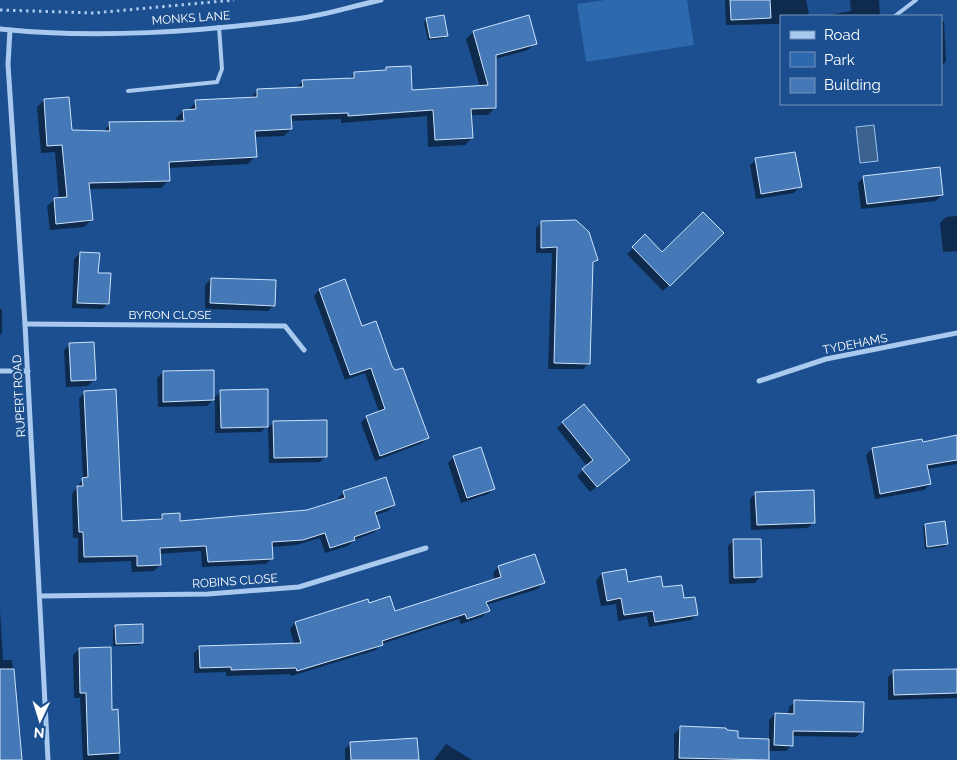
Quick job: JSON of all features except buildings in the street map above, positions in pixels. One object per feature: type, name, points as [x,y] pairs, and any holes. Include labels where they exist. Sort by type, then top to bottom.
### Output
[{"type":"street","name":"MONKS LANE","points":[[0,29],[107,33],[219,27],[297,19],[381,0]]},
{"type":"street","name":"RUPERT ROAD","points":[[10,30],[8,64],[28,371],[48,760]]},
{"type":"street","name":"BYRON CLOSE","points":[[25,324],[285,326],[304,350]]},
{"type":"street","name":"TYDEHAMS","points":[[759,381],[826,359],[957,333]]},
{"type":"street","points":[[0,372],[28,371]]},
{"type":"street","name":"ROBINS CLOSE","points":[[40,596],[208,594],[299,587],[426,548]]},
{"type":"lane","points":[[896,15],[916,0]]},
{"type":"lane","points":[[128,91],[217,82],[222,69],[219,27]]},
{"type":"path","points":[[0,10],[94,14],[234,0]]},
{"type":"green space","points":[[605,0],[687,0],[694,45],[586,62],[577,4]]},
{"type":"shaded area","points":[[874,125],[878,161],[860,163],[856,127]]}]
